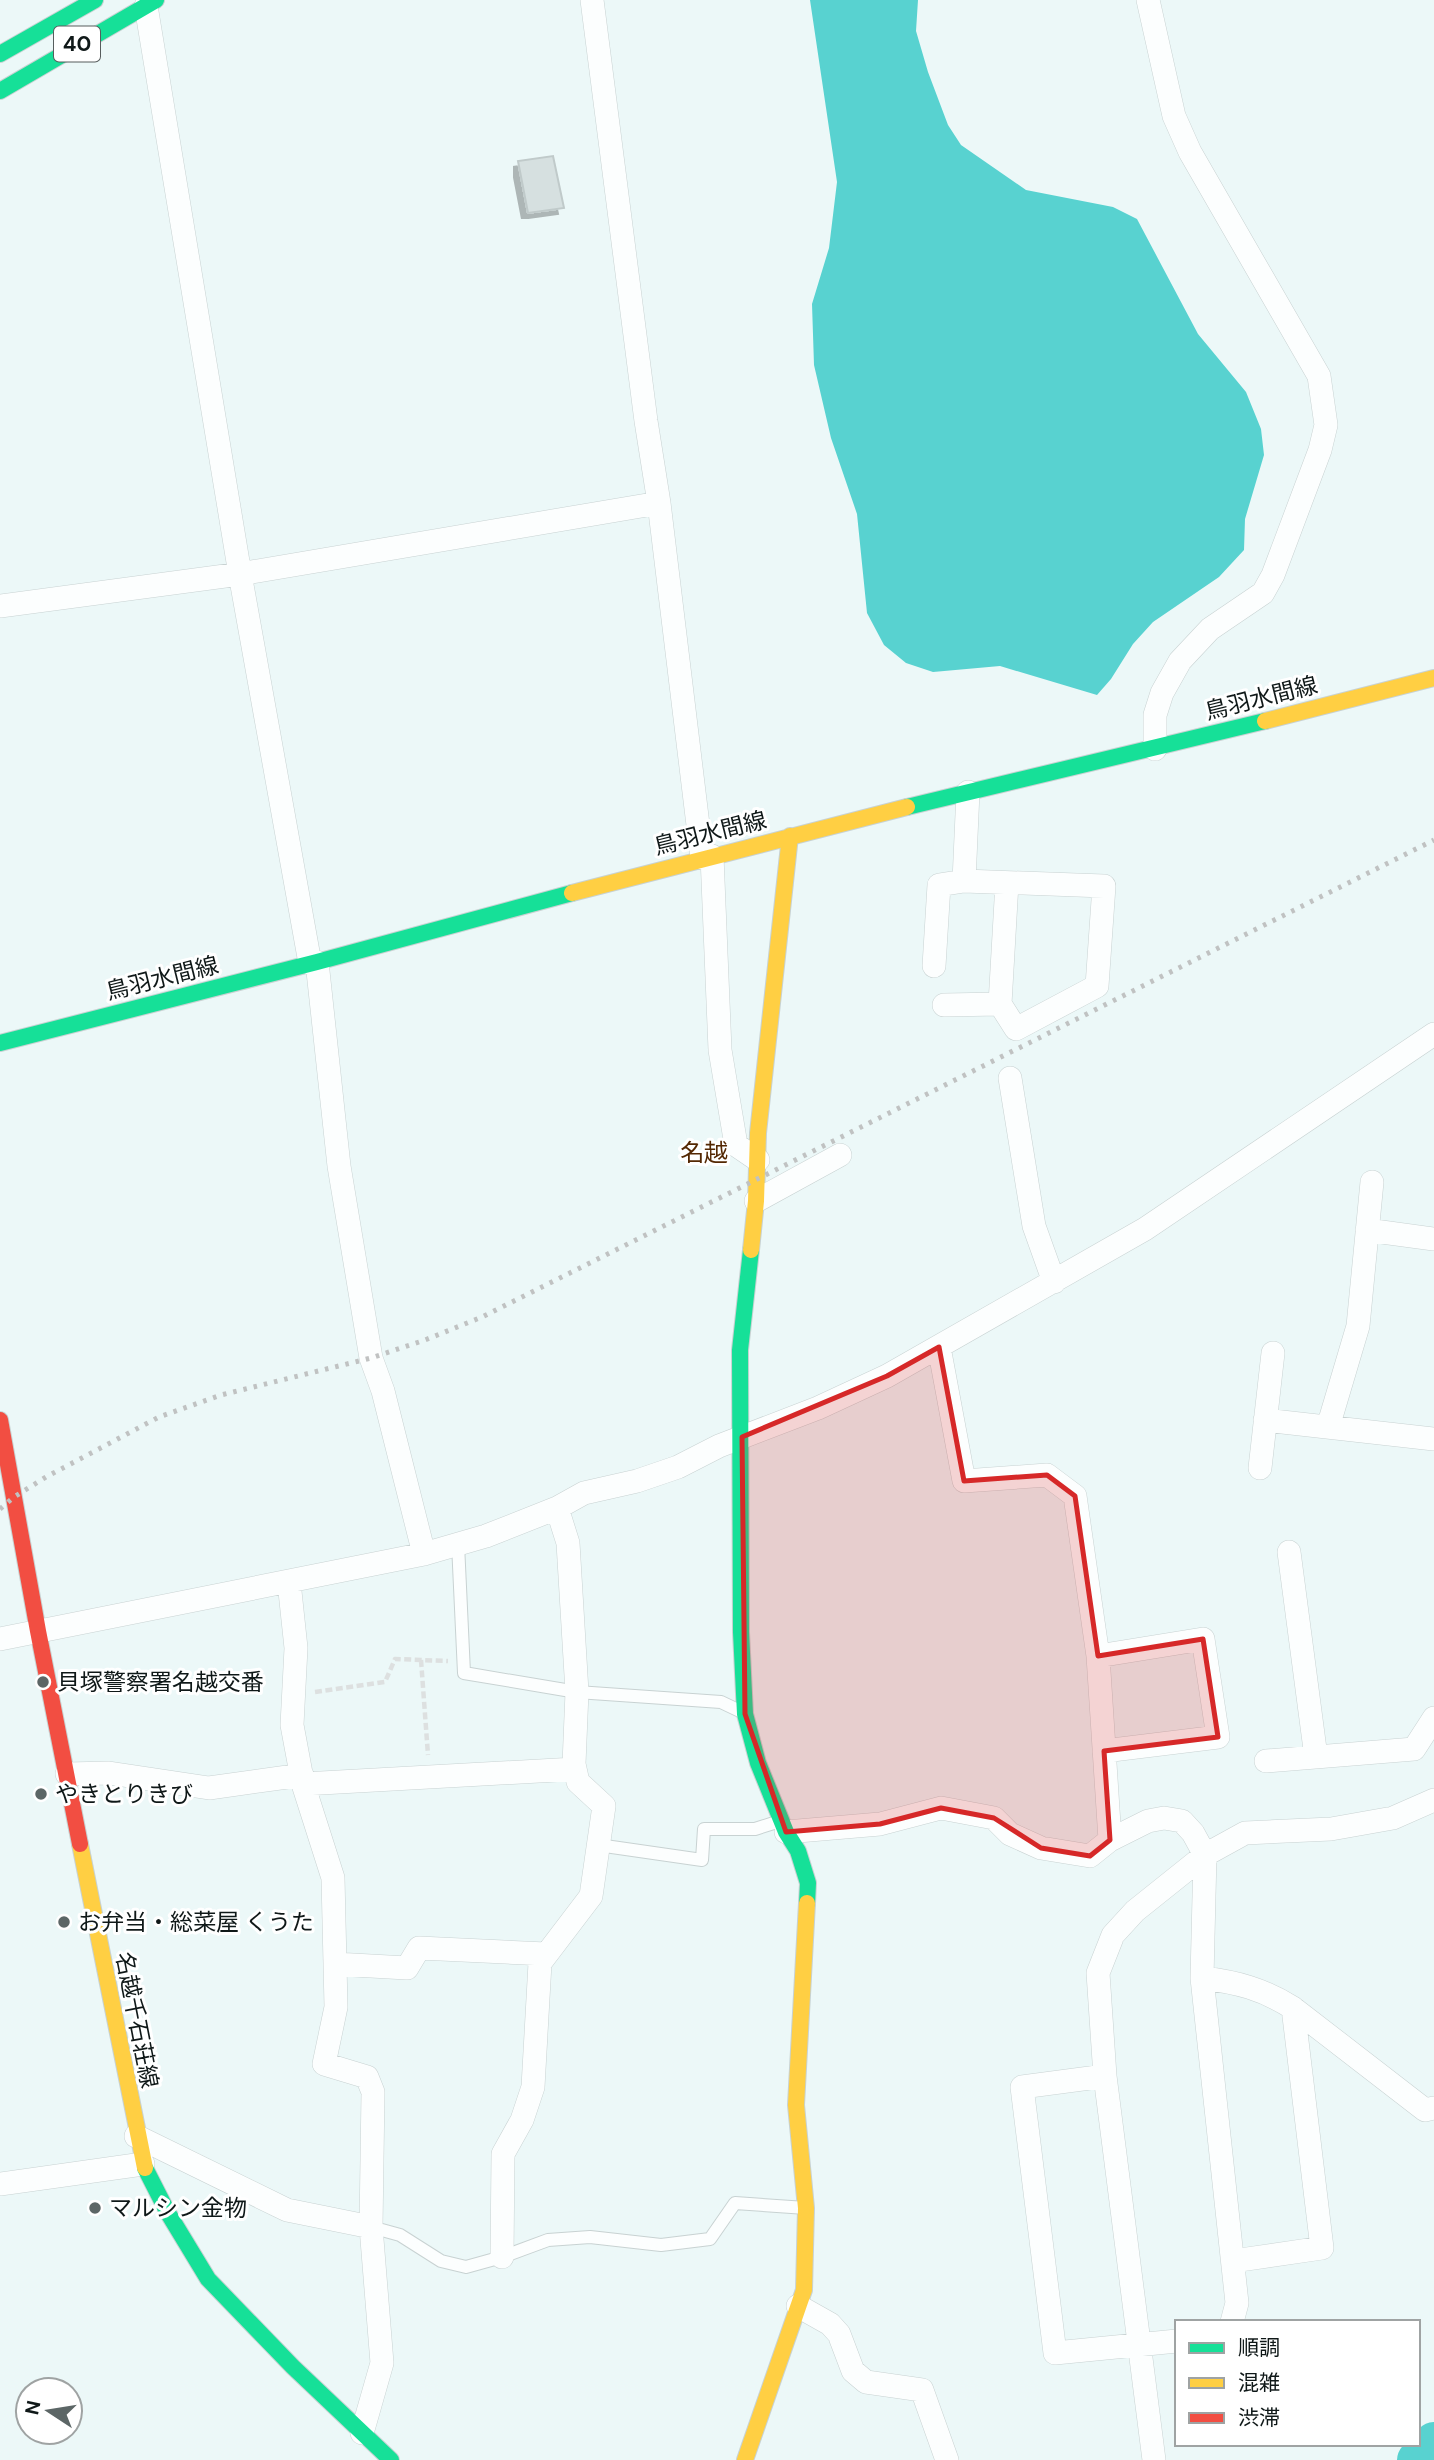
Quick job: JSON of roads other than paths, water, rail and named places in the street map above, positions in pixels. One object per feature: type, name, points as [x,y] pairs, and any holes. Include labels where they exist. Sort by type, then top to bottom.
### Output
[{"type":"street","name":"40","points":[[0,54],[95,0]]},
{"type":"street","points":[[592,0],[646,421],[707,857],[720,1050],[736,1145],[758,1160]]},
{"type":"street","points":[[1148,0],[1174,116],[1190,152],[1319,376],[1326,425],[1320,450],[1273,575],[1263,593],[1210,629],[1180,661],[1162,693],[1155,715],[1155,749]]},
{"type":"street","name":"40","points":[[0,91],[151,3]]},
{"type":"street","points":[[151,3],[240,574],[314,962],[339,1166],[371,1358],[383,1391],[424,1554]]},
{"type":"street","points":[[0,606],[240,574],[659,503]]},
{"type":"street","name":"鳥羽水間線","points":[[0,1043],[707,857],[1155,749],[1434,678]]},
{"type":"street","points":[[964,881],[968,792]]},
{"type":"street","points":[[745,2460],[804,2290],[806,2208],[796,2105],[808,1883],[798,1851],[783,1826],[758,1763],[745,1713],[741,1632],[740,1350],[756,1201],[758,1133],[790,836]]},
{"type":"street","points":[[934,966],[939,885],[964,881],[1104,886],[1097,986],[1016,1029],[1000,1004],[1007,883]]},
{"type":"street","points":[[944,1005],[1000,1004]]},
{"type":"street","points":[[0,1640],[424,1554],[486,1536],[557,1508],[584,1493],[636,1481],[678,1467],[719,1446],[818,1408],[887,1376],[1145,1229],[1434,1034]]},
{"type":"street","points":[[1010,1078],[1034,1226],[1054,1282]]},
{"type":"street","points":[[756,1201],[840,1156]]},
{"type":"street","points":[[1328,1427],[1358,1326],[1372,1181]]},
{"type":"street","points":[[1367,1230],[1434,1239]]},
{"type":"street","points":[[939,1347],[964,1482],[1047,1475],[1074,1496],[1098,1656],[1110,1840]]},
{"type":"street","points":[[1260,1468],[1273,1353]]},
{"type":"street","name":"名越千石荘線","points":[[0,1420],[38,1631],[143,2164],[167,2213],[208,2278],[373,2449]]},
{"type":"street","points":[[1265,1420],[1434,1439]]},
{"type":"street","points":[[502,2258],[503,2154],[522,2120],[533,2087],[540,1963],[591,1896],[604,1806],[578,1782],[575,1769],[577,1692],[568,1544],[557,1508]]},
{"type":"street","points":[[1289,1552],[1316,1757]]},
{"type":"street","points":[[289,1582],[296,1648],[292,1725],[302,1780],[333,1878],[336,2007],[324,2064],[367,2077],[373,2092],[371,2227],[382,2363],[373,2449]]},
{"type":"street","points":[[1098,1656],[1203,1639],[1218,1737],[1104,1751]]},
{"type":"street","points":[[1266,1760],[1414,1749],[1434,1718]]},
{"type":"street","points":[[67,1774],[109,1773],[209,1788],[302,1780],[429,1777],[575,1769]]},
{"type":"street","points":[[1154,2460],[1105,2077],[1098,1973],[1113,1935],[1135,1911],[1205,1855],[1245,1833],[1331,1829],[1393,1818],[1434,1800]]},
{"type":"street","points":[[783,1826],[880,1824],[941,1808],[994,1818],[1010,1833],[1041,1848],[1090,1856],[1110,1840],[1148,1821],[1164,1818],[1182,1821],[1193,1833],[1205,1855],[1202,1978],[1237,2303],[1233,2320]]},
{"type":"street","points":[[335,1964],[407,1968],[419,1948],[546,1954]]},
{"type":"street","points":[[1202,1978],[1231,1982],[1270,1993],[1425,2110],[1434,2108]]},
{"type":"street","points":[[1233,2261],[1322,2248],[1293,2008]]},
{"type":"street","points":[[1105,2077],[1022,2087],[1055,2353],[1175,2341]]},
{"type":"street","points":[[136,2136],[287,2210],[371,2227]]},
{"type":"street","points":[[0,2184],[143,2164]]},
{"type":"street","points":[[798,2306],[830,2324],[839,2334],[853,2371],[866,2382],[922,2390],[947,2460]]},
{"type":"lane","points":[[458,1544],[464,1673],[577,1692],[721,1702],[745,1713]]},
{"type":"lane","points":[[598,1845],[702,1860],[704,1829],[783,1826]]},
{"type":"lane","points":[[371,2227],[400,2235],[441,2261],[466,2267],[502,2258],[548,2240],[590,2237],[661,2245],[710,2239],[736,2203],[806,2208]]},
{"type":"water","points":[[810,0],[918,0],[916,31],[928,72],[948,125],[961,145],[1026,190],[1113,207],[1137,219],[1198,334],[1246,392],[1261,429],[1264,455],[1245,519],[1244,550],[1219,577],[1153,622],[1133,644],[1111,679],[1097,695],[1000,666],[933,672],[906,663],[884,645],[867,613],[857,514],[831,438],[814,365],[812,304],[829,248],[837,182]]},
{"type":"waterway","points":[[1417,2460],[1434,2442]]},
{"type":"railway","points":[[0,1509],[46,1477],[159,1417],[221,1395],[371,1358],[482,1317],[1434,840]]},
{"type":"place","name":"貝塚警察署名越交番","points":[[43,1682]]},
{"type":"place","name":"やきとりきび","points":[[41,1794]]},
{"type":"place","name":"お弁当・総菜屋 くうた","points":[[64,1922]]},
{"type":"place","name":"マルシン金物","points":[[95,2208]]},
{"type":"district","name":"名越","points":[[704,1152]]}]
